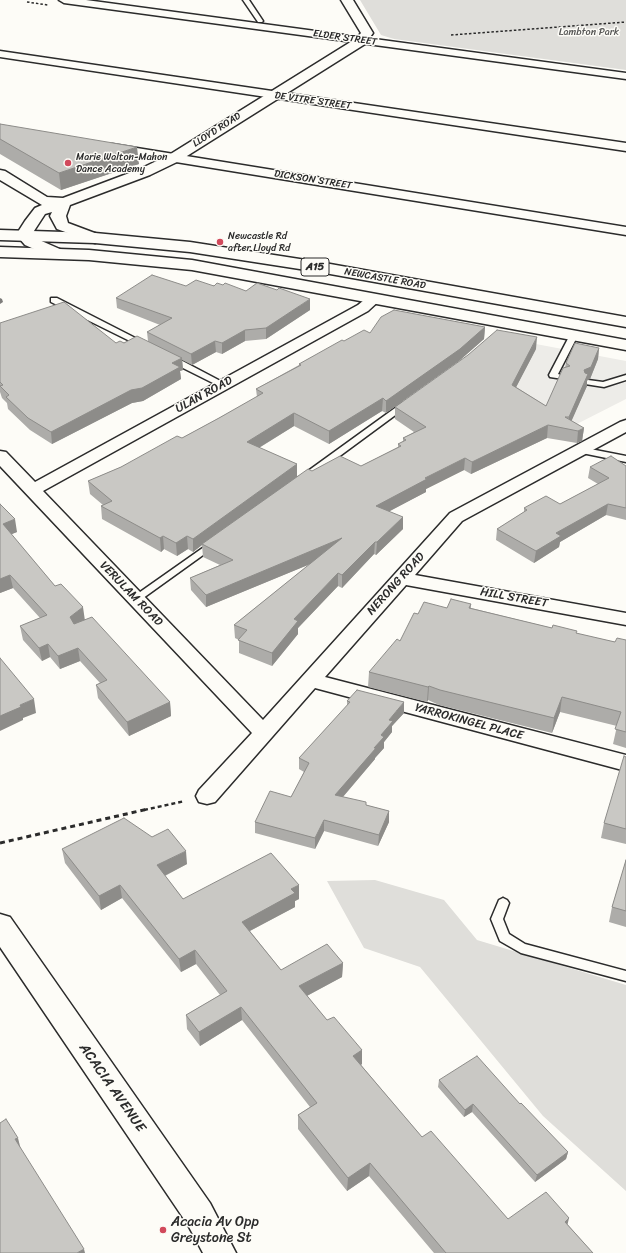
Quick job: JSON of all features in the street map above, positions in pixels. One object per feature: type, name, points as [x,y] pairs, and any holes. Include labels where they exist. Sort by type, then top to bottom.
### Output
[{"type":"main road","points":[[347,0],[367,33],[361,41]]},
{"type":"main road","name":"LLOYD ROAD","points":[[24,235],[40,211],[145,172],[174,158],[272,95],[361,41]]},
{"type":"main road","points":[[0,174],[44,201],[64,202],[58,216],[62,226],[95,238]]},
{"type":"main road","name":"A15","points":[[0,235],[24,235]]},
{"type":"main road","points":[[24,235],[31,242],[56,253]]},
{"type":"main road","name":"NEWCASTLE ROAD","points":[[24,235],[95,238],[190,247],[251,256],[626,322]]},
{"type":"main road","name":"A15","points":[[0,252],[56,253]]},
{"type":"main road","name":"NEWCASTLE ROAD","points":[[56,253],[137,258],[192,265],[242,273],[374,299],[501,328],[574,335],[626,344]]},
{"type":"main road","name":"ACACIA AVENUE","points":[[0,925],[199,1214],[220,1253]]},
{"type":"street","name":"ELDER STREET","points":[[64,0],[116,4],[361,41],[626,76]]},
{"type":"street","name":"DE VITRE STREET","points":[[0,54],[626,147]]},
{"type":"street","name":"DICKSON STREET","points":[[100,146],[626,231]]},
{"type":"street","name":"ULAN ROAD","points":[[33,490],[363,308],[374,299]]},
{"type":"street","name":"NERONG ROAD","points":[[207,796],[456,517],[626,425]]},
{"type":"street","name":"VERULAM ROAD","points":[[0,456],[263,732]]},
{"type":"street","name":"HILL STREET","points":[[401,578],[626,619]]},
{"type":"street","name":"YARROKINGEL PLACE","points":[[311,680],[626,763]]},
{"type":"lane","points":[[246,0],[260,21]]},
{"type":"lane","points":[[54,300],[224,385]]},
{"type":"lane","points":[[563,377],[553,375],[574,335]]},
{"type":"lane","points":[[588,382],[604,385],[626,377]]},
{"type":"lane","points":[[303,479],[411,401]]},
{"type":"lane","points":[[580,450],[626,459]]},
{"type":"lane","points":[[136,599],[219,539]]},
{"type":"lane","points":[[503,903],[497,919],[504,937],[522,948],[626,976]]},
{"type":"path","points":[[448,35],[626,22]]},
{"type":"path","points":[[0,843],[207,796]]},
{"type":"shaded area","points":[[504,338],[626,361],[626,399],[569,428],[465,369]]},
{"type":"green space","name":"Lambton Park","points":[[360,0],[626,0],[626,70],[394,39],[381,35]]},
{"type":"green space","points":[[375,880],[444,900],[477,940],[626,985],[626,1191],[543,1116],[420,967],[364,948],[327,881]]},
{"type":"building","points":[[0,124],[137,147],[59,173],[0,139]]},
{"type":"building","points":[[152,275],[186,286],[196,280],[214,286],[217,283],[223,285],[225,283],[246,291],[257,283],[277,290],[279,288],[310,299],[266,328],[245,330],[222,343],[215,341],[191,354],[147,332],[172,318],[116,298]]},
{"type":"building","points":[[64,302],[116,343],[120,341],[124,343],[137,336],[182,358],[172,363],[180,367],[142,388],[131,390],[51,432],[28,418],[6,397],[9,395],[0,386],[3,385],[0,382],[0,323]]},
{"type":"building","points":[[394,310],[485,327],[460,349],[386,401],[383,398],[329,431],[294,413],[247,442],[297,464],[193,539],[187,536],[176,543],[163,536],[160,538],[101,506],[112,501],[88,481],[121,467],[177,436],[182,438],[219,418],[263,393],[256,389],[301,365],[299,364],[342,340],[344,341],[364,330],[370,333],[381,317]]},
{"type":"building","points":[[497,330],[537,337],[512,385],[546,406],[563,368],[570,366],[566,363],[575,343],[599,348],[591,367],[584,370],[585,373],[588,374],[569,417],[565,417],[584,428],[578,431],[548,425],[472,462],[465,458],[425,478],[427,479],[376,506],[403,517],[342,575],[338,573],[294,619],[298,621],[272,653],[238,640],[247,630],[234,625],[342,538],[206,595],[190,578],[233,560],[202,544],[308,469],[312,471],[340,456],[361,466],[401,446],[398,444],[406,440],[403,438],[426,427],[395,407],[468,355]]},
{"type":"building","points":[[611,456],[626,466],[626,508],[608,504],[556,533],[561,536],[536,551],[497,529],[527,510],[524,508],[546,496],[560,504],[609,478],[590,467]]},
{"type":"building","points":[[0,504],[15,519],[3,524],[55,586],[61,584],[83,607],[70,617],[74,624],[92,617],[170,702],[127,722],[96,685],[107,680],[78,648],[58,656],[48,644],[39,648],[20,626],[47,615],[10,575],[0,579]]},
{"type":"building","points":[[451,599],[471,604],[469,608],[552,628],[553,625],[577,631],[576,633],[615,642],[617,638],[626,640],[626,732],[615,729],[621,712],[562,697],[554,718],[369,672],[397,639],[400,641],[414,613],[418,614],[424,602],[447,608]]},
{"type":"building","points":[[0,658],[34,699],[20,705],[21,707],[0,716]]},
{"type":"building","points":[[357,690],[404,702],[389,720],[393,721],[381,735],[384,737],[374,748],[376,748],[335,795],[366,802],[366,805],[389,811],[379,835],[324,820],[315,838],[255,822],[270,791],[291,797],[309,763],[299,758],[350,702],[347,701]]},
{"type":"building","points":[[624,756],[626,757],[626,829],[604,823]]},
{"type":"building","points":[[124,818],[152,837],[168,829],[186,851],[157,865],[183,899],[271,853],[299,885],[291,889],[295,893],[242,922],[281,970],[327,944],[343,963],[299,986],[327,1020],[334,1017],[362,1050],[353,1056],[422,1137],[431,1131],[508,1219],[546,1192],[569,1218],[565,1222],[593,1253],[446,1253],[370,1163],[348,1178],[298,1115],[317,1103],[241,1007],[199,1032],[186,1015],[227,991],[195,950],[179,959],[120,885],[99,896],[62,849]]},
{"type":"building","points":[[626,860],[626,911],[612,907]]},
{"type":"building","points":[[477,1056],[520,1104],[521,1103],[568,1152],[537,1175],[473,1104],[465,1110],[439,1080]]},
{"type":"building","points":[[6,1119],[18,1138],[15,1139],[84,1249],[77,1253],[0,1253],[0,1123]]},
{"type":"place","name":"Marie Walton-Mahon Dance Academy","points":[[68,163]]},
{"type":"place","name":"Newcastle Rd after Lloyd Rd","points":[[220,242]]},
{"type":"place","name":"Acacia Av Opp Greystone St","points":[[163,1230]]}]
